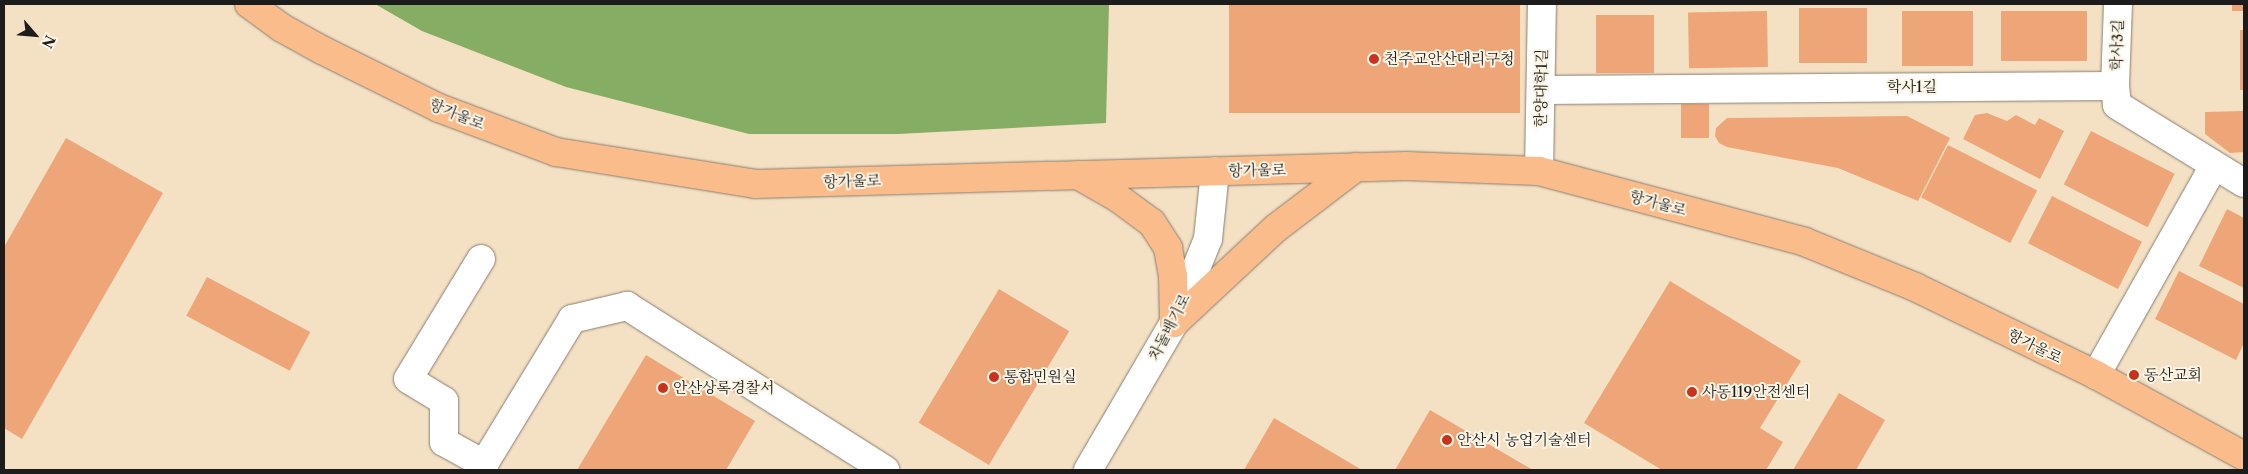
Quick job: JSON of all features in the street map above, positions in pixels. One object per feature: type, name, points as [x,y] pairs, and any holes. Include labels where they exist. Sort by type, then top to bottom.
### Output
[{"type":"main road","name":"항가울로","points":[[249,4],[298,37],[439,108],[556,152],[755,184],[1356,167],[1539,171],[1805,242],[1915,287],[2096,376],[2244,456]]},
{"type":"main road","points":[[1174,323],[1276,228],[1356,167]]},
{"type":"main road","points":[[1078,175],[1118,198],[1152,223],[1168,248],[1173,276],[1174,323]]},
{"type":"street","name":"한양대학1길","points":[[1539,171],[1542,4]]},
{"type":"street","name":"학사3길","points":[[2115,86],[2118,4]]},
{"type":"street","name":"학사1길","points":[[1541,90],[2115,86]]},
{"type":"street","points":[[2115,86],[2117,105],[2213,167],[2244,184]]},
{"type":"street","points":[[2096,376],[2213,167]]},
{"type":"street","name":"차돌배기로","points":[[1088,470],[1174,323],[1208,239],[1215,170]]},
{"type":"street","points":[[481,259],[408,379],[444,401],[444,442],[484,464],[572,319],[627,306],[885,470]]},
{"type":"green space","points":[[375,4],[1109,4],[1106,123],[898,134],[749,134],[566,87],[422,31]]},
{"type":"building","name":"천주교안산대리구청","points":[[1229,4],[1520,4],[1520,113],[1229,113]]},
{"type":"building","points":[[2232,4],[2244,4],[2244,11],[2232,11]]},
{"type":"building","points":[[1799,8],[1867,8],[1867,63],[1799,63]]},
{"type":"building","points":[[1767,11],[1768,67],[1689,68],[1688,12]]},
{"type":"building","points":[[1902,11],[1973,11],[1973,66],[1902,66]]},
{"type":"building","points":[[2001,11],[2087,11],[2087,61],[2001,61]]},
{"type":"building","points":[[1596,15],[1654,15],[1654,73],[1596,73]]},
{"type":"building","points":[[2240,30],[2244,30],[2244,90],[2240,90]]},
{"type":"building","points":[[1681,104],[1709,104],[1709,138],[1681,138]]},
{"type":"building","points":[[2244,111],[2244,152],[2230,153],[2205,134],[2205,112]]},
{"type":"building","points":[[1987,113],[2007,121],[2016,115],[2035,125],[2039,118],[2064,131],[2040,179],[1963,139],[1975,115]]},
{"type":"building","points":[[1907,116],[1950,138],[1918,201],[1838,168],[1727,147],[1719,143],[1715,136],[1716,128],[1727,118]]},
{"type":"building","points":[[2091,131],[2175,174],[2148,227],[2064,184]]},
{"type":"building","points":[[66,138],[163,193],[22,439],[4,428],[4,247]]},
{"type":"building","points":[[1948,145],[2037,190],[2010,243],[1921,198]]},
{"type":"building","points":[[2052,196],[2142,242],[2118,289],[2028,243]]},
{"type":"building","points":[[2227,209],[2244,218],[2244,288],[2199,266]]},
{"type":"building","points":[[2179,271],[2244,304],[2244,343],[2236,360],[2155,319]]},
{"type":"building","points":[[207,277],[310,332],[290,371],[186,316]]},
{"type":"building","name":"사동119안전센터","points":[[1670,281],[1801,361],[1760,428],[1783,442],[1766,470],[1662,470],[1584,423]]},
{"type":"building","name":"통합민원실","points":[[999,289],[1069,331],[989,465],[919,423]]},
{"type":"building","name":"안산상록경찰서","points":[[646,355],[755,421],[726,470],[577,470]]},
{"type":"building","points":[[1839,393],[1885,420],[1856,470],[1793,470]]},
{"type":"building","name":"안산시 농업기술센터","points":[[1430,410],[1533,470],[1395,470]]},
{"type":"building","points":[[1274,418],[1362,470],[1244,470]]},
{"type":"place","name":"천주교안산대리구청","points":[[1374,59]]},
{"type":"place","name":"동산교회","points":[[2134,375]]},
{"type":"place","name":"통합민원실","points":[[994,377]]},
{"type":"place","name":"안산상록경찰서","points":[[663,388]]},
{"type":"place","name":"사동119안전센터","points":[[1692,392]]},
{"type":"place","name":"안산시 농업기술센터","points":[[1447,440]]}]
